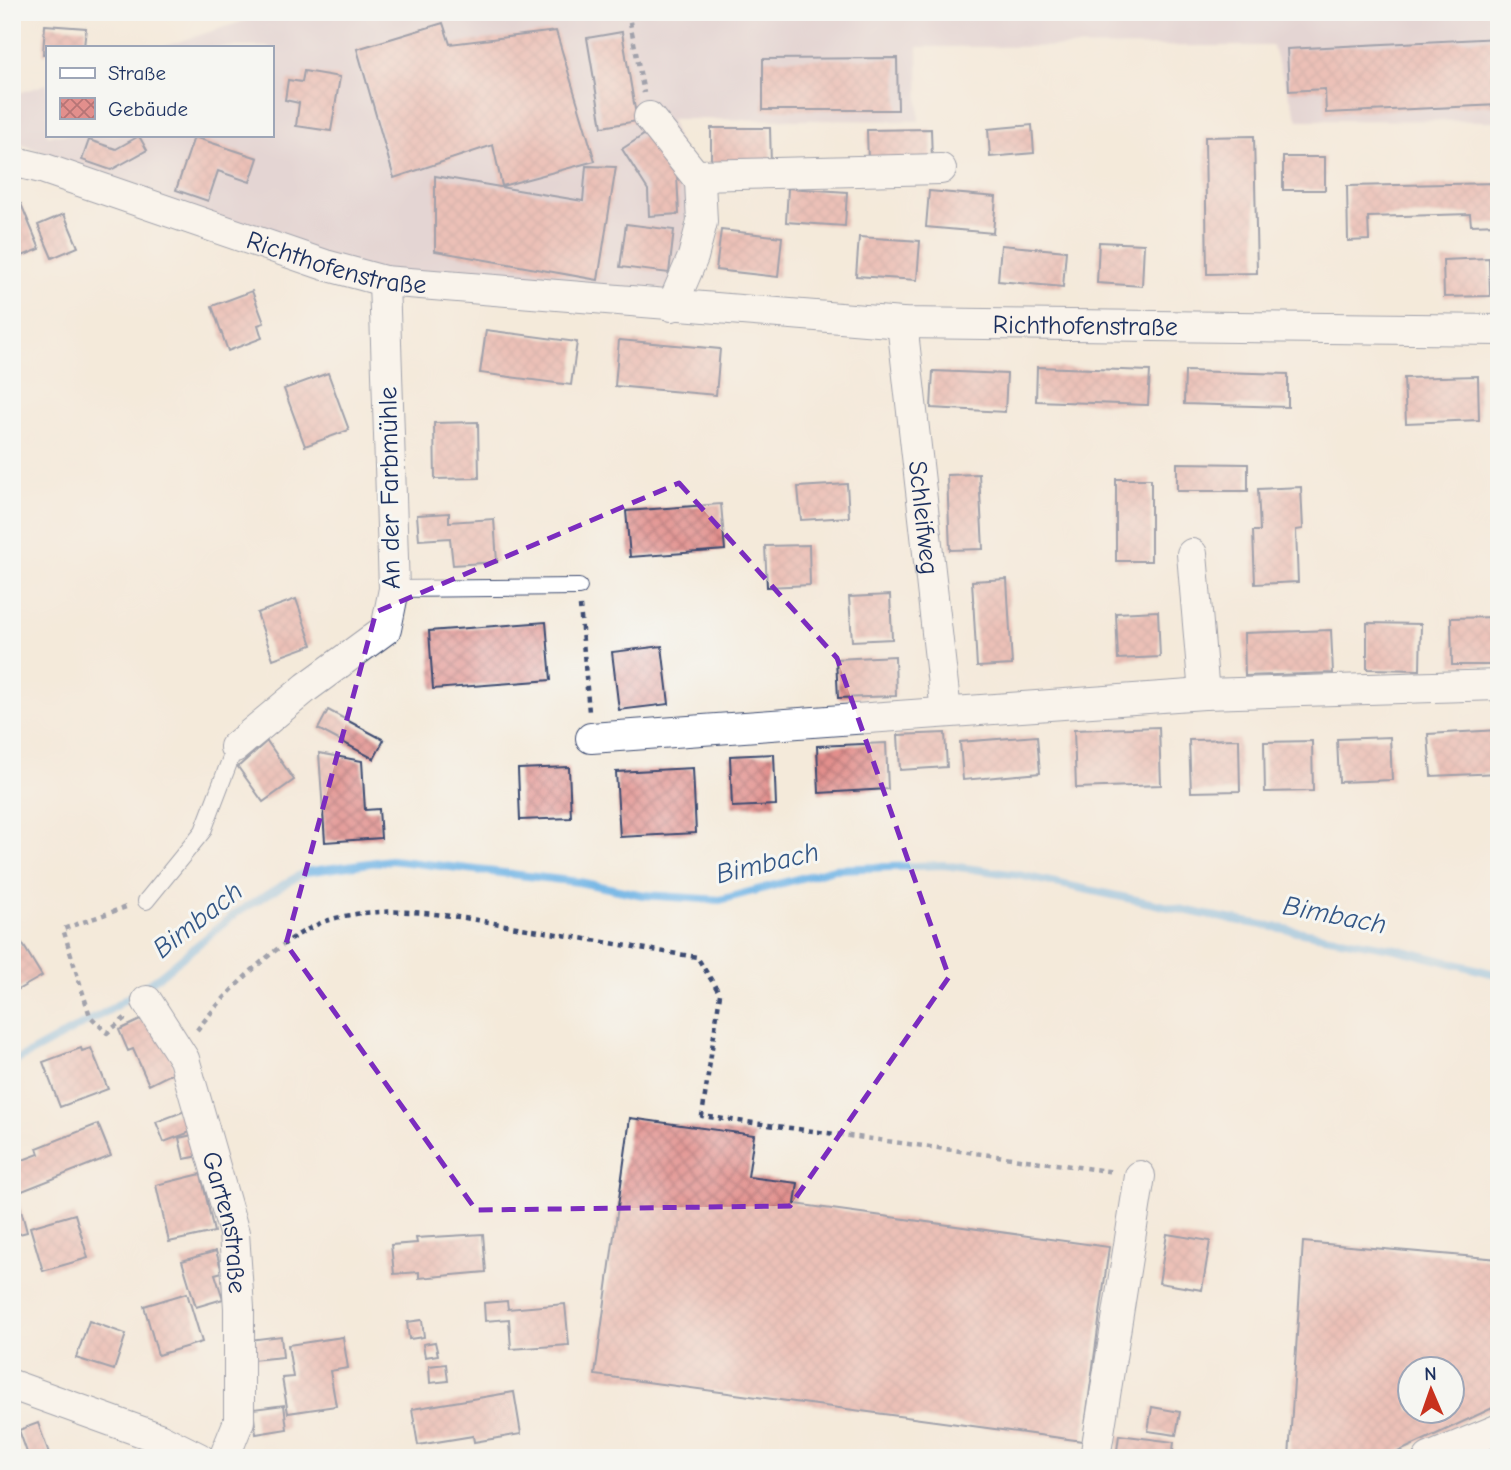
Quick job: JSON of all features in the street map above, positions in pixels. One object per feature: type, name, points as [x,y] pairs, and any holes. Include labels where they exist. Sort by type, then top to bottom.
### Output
[{"type":"street","points":[[649,117],[700,181],[702,222],[693,257],[672,306]]},
{"type":"street","name":"Richthofenstraße","points":[[12,161],[45,169],[325,265],[384,281],[902,323],[1499,330]]},
{"type":"street","points":[[696,175],[941,169]]},
{"type":"street","name":"An der Farbmühle","points":[[236,747],[307,687],[386,629],[394,589],[384,281]]},
{"type":"street","name":"Schleifweg","points":[[902,323],[946,712]]},
{"type":"street","points":[[1192,554],[1204,694]]},
{"type":"street","points":[[591,738],[1204,694],[1499,685]]},
{"type":"street","name":"Gartenstraße","points":[[147,1001],[184,1059],[234,1233],[239,1308],[239,1421],[224,1458]]},
{"type":"street","points":[[1095,1458],[1140,1175]]},
{"type":"street","points":[[12,1385],[159,1438],[199,1458]]},
{"type":"street","points":[[1429,1458],[1499,1429]]},
{"type":"lane","points":[[394,589],[579,587]]},
{"type":"lane","points":[[146,901],[203,831],[236,747]]},
{"type":"path","points":[[628,12],[649,117]]},
{"type":"path","points":[[579,587],[591,738]]},
{"type":"path","points":[[106,1031],[90,1016],[63,929],[146,901]]},
{"type":"path","points":[[184,1059],[190,1038],[220,1000],[289,940],[331,919],[374,913],[446,915],[698,957],[720,993],[702,1116],[1140,1175]]},
{"type":"highlighted area","points":[[679,483],[837,658],[949,977],[790,1206],[476,1210],[286,944],[376,612]]},
{"type":"shaded area","points":[[340,12],[1499,12],[1499,121],[1298,120],[1272,46],[918,47],[919,121],[670,119],[691,179],[679,290],[384,281],[246,232],[12,140],[12,95],[46,84],[46,136],[273,136],[273,46],[165,46],[250,19]]},
{"type":"building","points":[[443,23],[450,44],[556,31],[595,161],[502,186],[493,145],[394,178],[357,49]]},
{"type":"building","points":[[45,25],[86,28],[84,46],[46,46],[46,54],[43,54]]},
{"type":"building","points":[[622,32],[637,121],[602,127],[587,38]]},
{"type":"building","points":[[1499,38],[1499,105],[1326,113],[1325,89],[1289,91],[1287,49]]},
{"type":"building","points":[[897,58],[898,110],[763,110],[763,59]]},
{"type":"building","points":[[304,71],[340,77],[331,131],[296,126],[299,103],[285,100],[288,80],[302,82]]},
{"type":"building","points":[[1032,125],[1034,153],[990,157],[988,129]]},
{"type":"building","points":[[711,128],[770,128],[771,164],[711,165]]},
{"type":"building","points":[[931,129],[932,161],[868,162],[867,130]]},
{"type":"building","points":[[650,131],[677,175],[679,214],[649,216],[648,190],[622,149]]},
{"type":"building","points":[[139,136],[147,150],[111,170],[82,160],[89,140],[116,149]]},
{"type":"building","points":[[1254,136],[1257,273],[1207,274],[1205,137]]},
{"type":"building","points":[[194,137],[258,158],[250,182],[218,171],[208,201],[176,190]]},
{"type":"building","points":[[1283,157],[1325,157],[1325,190],[1283,190]]},
{"type":"building","points":[[586,166],[616,167],[598,280],[435,251],[435,176],[583,201]]},
{"type":"building","points":[[1499,183],[1499,224],[1471,225],[1470,214],[1368,217],[1369,240],[1348,241],[1347,186]]},
{"type":"building","points":[[788,188],[847,192],[845,226],[786,222]]},
{"type":"building","points":[[929,191],[996,197],[993,233],[926,227]]},
{"type":"building","points":[[21,204],[40,249],[12,260],[12,208]]},
{"type":"building","points":[[64,214],[78,247],[52,258],[38,225]]},
{"type":"building","points":[[626,224],[674,230],[669,273],[620,267]]},
{"type":"building","points":[[721,230],[782,237],[778,277],[716,270]]},
{"type":"building","points":[[859,237],[920,241],[917,280],[856,276]]},
{"type":"building","points":[[1099,242],[1144,244],[1142,286],[1097,283]]},
{"type":"building","points":[[1001,245],[1066,251],[1063,287],[998,281]]},
{"type":"building","points":[[1489,258],[1490,296],[1444,297],[1443,260]]},
{"type":"building","points":[[252,291],[264,323],[258,325],[262,338],[228,351],[212,306]]},
{"type":"building","points":[[486,330],[577,342],[571,385],[480,373]]},
{"type":"building","points":[[619,340],[720,349],[716,395],[615,386]]},
{"type":"building","points":[[1037,367],[1150,371],[1148,405],[1036,401]]},
{"type":"building","points":[[933,371],[1007,374],[1005,412],[931,408]]},
{"type":"building","points":[[1185,371],[1288,374],[1288,407],[1184,404]]},
{"type":"building","points":[[328,373],[349,430],[305,446],[284,389]]},
{"type":"building","points":[[1478,376],[1479,420],[1406,423],[1404,378]]},
{"type":"building","points":[[478,422],[479,478],[435,479],[434,423]]},
{"type":"building","points":[[1177,463],[1248,464],[1248,491],[1177,491]]},
{"type":"building","points":[[979,474],[983,549],[950,550],[947,475]]},
{"type":"building","points":[[1116,479],[1151,479],[1151,561],[1116,561]]},
{"type":"building","points":[[847,484],[849,517],[801,520],[798,487]]},
{"type":"building","points":[[1301,487],[1303,529],[1296,530],[1298,582],[1255,584],[1253,531],[1260,531],[1258,489]]},
{"type":"building","points":[[721,504],[725,550],[630,557],[626,511]]},
{"type":"building","points":[[449,513],[449,522],[494,519],[497,562],[453,565],[450,538],[419,540],[417,515]]},
{"type":"building","points":[[809,545],[810,585],[767,587],[765,546]]},
{"type":"building","points":[[1007,579],[1012,665],[977,667],[972,581]]},
{"type":"building","points":[[890,595],[892,639],[852,641],[849,597]]},
{"type":"building","points":[[296,599],[312,645],[273,659],[257,613]]},
{"type":"building","points":[[1158,611],[1160,657],[1118,659],[1116,613]]},
{"type":"building","points":[[1498,617],[1499,665],[1452,665],[1451,618]]},
{"type":"building","points":[[546,622],[551,680],[433,689],[429,631]]},
{"type":"building","points":[[1367,623],[1421,624],[1420,670],[1367,669]]},
{"type":"building","points":[[1331,630],[1333,673],[1245,676],[1244,633]]},
{"type":"building","points":[[662,646],[669,704],[619,710],[612,652]]},
{"type":"building","points":[[895,656],[896,696],[838,698],[836,659]]},
{"type":"building","points":[[328,710],[384,740],[374,759],[318,729]]},
{"type":"building","points":[[1159,727],[1161,785],[1076,788],[1074,730]]},
{"type":"building","points":[[1499,730],[1499,773],[1431,776],[1428,734]]},
{"type":"building","points":[[945,733],[947,767],[900,770],[898,735]]},
{"type":"building","points":[[1037,736],[1040,773],[963,780],[960,742]]},
{"type":"building","points":[[1390,737],[1392,780],[1339,782],[1337,739]]},
{"type":"building","points":[[1239,739],[1240,791],[1191,792],[1189,740]]},
{"type":"building","points":[[267,741],[294,780],[263,802],[238,767]]},
{"type":"building","points":[[1312,741],[1313,791],[1265,792],[1264,742]]},
{"type":"building","points":[[886,743],[888,789],[819,793],[817,746]]},
{"type":"building","points":[[319,753],[362,761],[365,810],[379,809],[381,838],[325,842]]},
{"type":"building","points":[[774,754],[776,805],[732,807],[730,756]]},
{"type":"building","points":[[569,767],[571,818],[520,820],[518,769]]},
{"type":"building","points":[[693,768],[696,833],[620,837],[616,772]]},
{"type":"building","points":[[22,943],[42,976],[12,993],[12,949]]},
{"type":"building","points":[[151,1015],[177,1071],[149,1085],[133,1049],[128,1051],[119,1030]]},
{"type":"building","points":[[81,1048],[82,1051],[91,1048],[108,1089],[60,1107],[43,1062]]},
{"type":"building","points":[[185,1111],[193,1131],[164,1142],[156,1122]]},
{"type":"building","points":[[630,1118],[754,1135],[748,1177],[798,1183],[795,1204],[1109,1247],[1083,1441],[595,1375]]},
{"type":"building","points":[[98,1124],[111,1156],[12,1195],[12,1164],[39,1154],[37,1148]]},
{"type":"building","points":[[201,1133],[205,1155],[184,1159],[179,1138]]},
{"type":"building","points":[[201,1174],[214,1232],[169,1242],[156,1185]]},
{"type":"building","points":[[19,1202],[27,1232],[12,1236],[12,1204]]},
{"type":"building","points":[[75,1214],[88,1258],[43,1271],[30,1227]]},
{"type":"building","points":[[483,1234],[486,1272],[419,1278],[419,1272],[394,1274],[391,1245],[417,1243],[416,1238]]},
{"type":"building","points":[[1167,1234],[1210,1241],[1202,1290],[1159,1283]]},
{"type":"building","points":[[1303,1242],[1499,1259],[1499,1405],[1466,1420],[1466,1354],[1396,1354],[1396,1424],[1458,1424],[1385,1458],[1289,1458]]},
{"type":"building","points":[[216,1251],[222,1272],[215,1274],[223,1299],[196,1307],[182,1261]]},
{"type":"building","points":[[187,1293],[202,1342],[158,1355],[144,1306]]},
{"type":"building","points":[[507,1301],[508,1309],[565,1304],[569,1345],[511,1349],[509,1319],[485,1321],[484,1303]]},
{"type":"building","points":[[422,1320],[424,1337],[409,1339],[407,1322]]},
{"type":"building","points":[[89,1321],[126,1334],[114,1370],[76,1358]]},
{"type":"building","points":[[281,1336],[283,1357],[252,1360],[249,1340]]},
{"type":"building","points":[[343,1337],[348,1368],[330,1371],[336,1406],[288,1413],[282,1378],[293,1377],[288,1345]]},
{"type":"building","points":[[435,1342],[438,1355],[425,1357],[423,1344]]},
{"type":"building","points":[[446,1364],[448,1381],[430,1383],[429,1366]]},
{"type":"building","points":[[514,1392],[521,1434],[474,1442],[473,1436],[418,1445],[412,1409]]},
{"type":"building","points":[[284,1405],[287,1429],[256,1434],[253,1409]]},
{"type":"building","points":[[1152,1407],[1180,1412],[1176,1435],[1148,1431]]},
{"type":"building","points":[[38,1423],[49,1453],[29,1458],[19,1430]]},
{"type":"building","points":[[1119,1435],[1174,1442],[1172,1458],[1116,1458]]},
{"type":"waterway","name":"Bimbach","points":[[12,1063],[111,1009],[161,975],[236,913],[305,872],[391,860],[579,882],[643,895],[720,900],[834,869],[943,865],[1018,875],[1207,915],[1396,949],[1499,975]]}]
